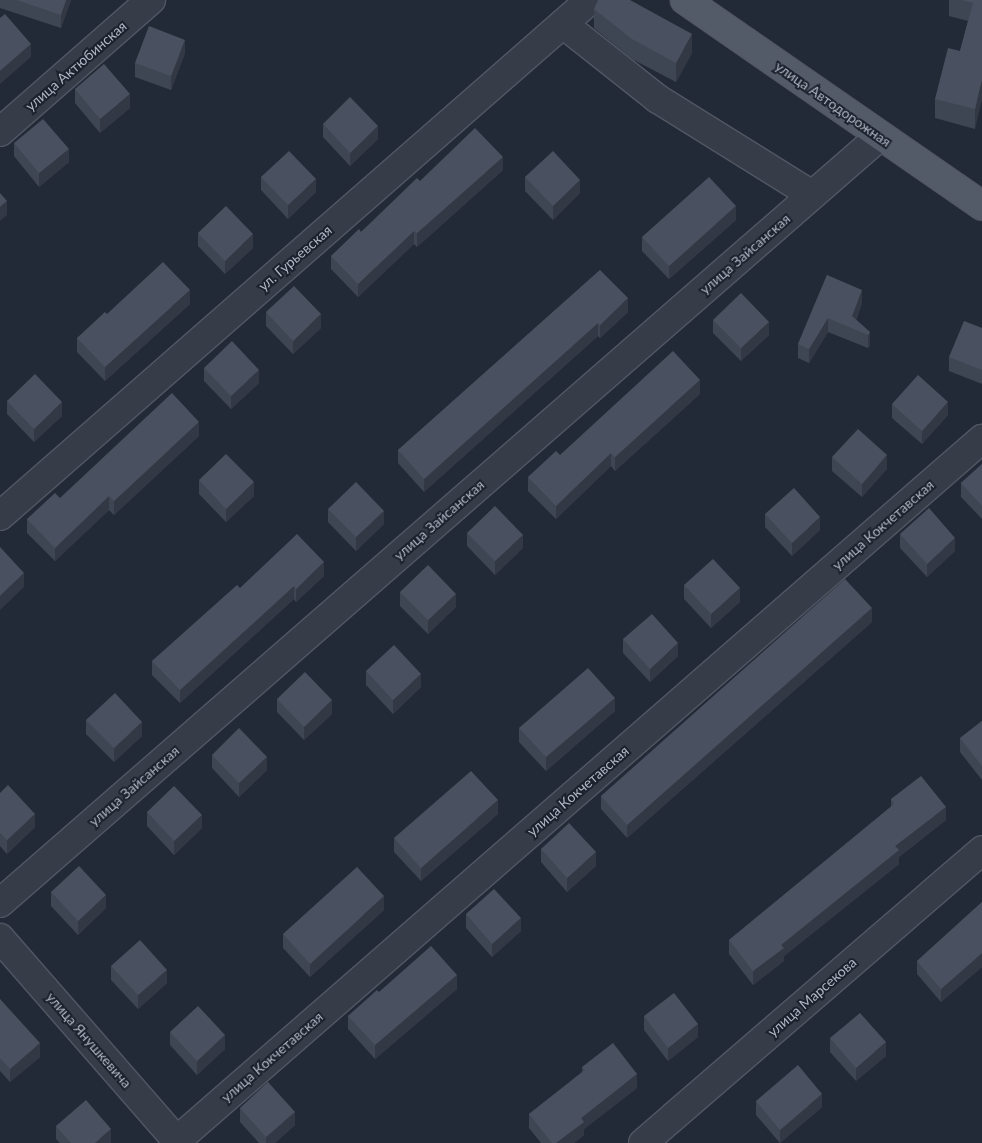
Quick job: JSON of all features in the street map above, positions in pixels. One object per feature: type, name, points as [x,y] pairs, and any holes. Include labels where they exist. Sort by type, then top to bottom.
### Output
[{"type":"main road","name":"улица Автодорожная","points":[[686,0],[879,137],[982,206]]},
{"type":"street","name":"улица Актюбинская","points":[[0,132],[151,0]]},
{"type":"street","name":"ул. Гурьевская","points":[[0,516],[590,0]]},
{"type":"street","points":[[563,24],[658,99],[812,195]]},
{"type":"street","name":"улица Зайсанская","points":[[0,903],[879,137]]},
{"type":"street","name":"улица Кокчетавская","points":[[176,1142],[982,440]]},
{"type":"street","name":"улица Марсекова","points":[[643,1143],[982,850]]},
{"type":"street","name":"улица Янушкевича","points":[[0,938],[176,1142]]},
{"type":"building","points":[[17,0],[66,0],[61,15]]},
{"type":"building","points":[[598,0],[630,0],[692,34],[676,63],[632,39],[594,9]]},
{"type":"building","points":[[962,0],[982,0],[982,80],[975,109],[935,99],[948,48],[960,51],[973,3]]},
{"type":"building","points":[[5,14],[31,44],[0,71],[0,18]]},
{"type":"building","points":[[149,26],[185,40],[171,76],[135,63]]},
{"type":"building","points":[[104,64],[130,94],[100,119],[75,89]]},
{"type":"building","points":[[350,97],[378,126],[350,153],[323,124]]},
{"type":"building","points":[[43,119],[69,149],[39,173],[14,143]]},
{"type":"building","points":[[475,128],[503,157],[417,233],[414,231],[358,284],[331,256],[359,229],[361,232],[417,178],[420,181]]},
{"type":"building","points":[[289,151],[316,179],[288,205],[261,177]]},
{"type":"building","points":[[553,151],[580,180],[553,206],[525,177]]},
{"type":"building","points":[[709,177],[736,206],[669,266],[642,237]]},
{"type":"building","points":[[0,193],[7,201],[0,207]]},
{"type":"building","points":[[226,206],[253,234],[225,261],[198,233]]},
{"type":"building","points":[[163,262],[190,290],[105,367],[77,338],[105,312],[107,314]]},
{"type":"building","points":[[600,270],[628,298],[600,325],[598,323],[424,479],[398,450]]},
{"type":"building","points":[[827,275],[862,290],[852,316],[870,332],[868,335],[828,318],[809,349],[798,344]]},
{"type":"building","points":[[294,286],[321,314],[293,341],[266,312]]},
{"type":"building","points":[[741,293],[769,322],[741,348],[713,320]]},
{"type":"building","points":[[964,321],[982,328],[982,370],[949,357]]},
{"type":"building","points":[[232,341],[259,370],[231,396],[204,368]]},
{"type":"building","points":[[673,351],[700,380],[615,457],[611,453],[556,506],[528,477],[556,451],[560,455]]},
{"type":"building","points":[[35,374],[62,402],[34,429],[7,401]]},
{"type":"building","points":[[918,375],[948,402],[922,431],[892,404]]},
{"type":"building","points":[[172,393],[199,422],[114,501],[109,496],[55,548],[27,519],[55,493],[60,498]]},
{"type":"building","points":[[858,429],[887,455],[862,484],[832,457]]},
{"type":"building","points":[[226,454],[254,482],[226,509],[199,480]]},
{"type":"building","points":[[982,464],[982,506],[961,483]]},
{"type":"building","points":[[356,482],[384,511],[356,537],[328,509]]},
{"type":"building","points":[[794,488],[820,517],[792,543],[765,514]]},
{"type":"building","points":[[495,506],[523,535],[495,561],[467,533]]},
{"type":"building","points":[[929,508],[955,538],[927,564],[900,534]]},
{"type":"building","points":[[297,534],[324,562],[296,589],[294,586],[180,690],[152,661],[237,585],[240,588]]},
{"type":"building","points":[[0,547],[24,573],[0,596]]},
{"type":"building","points":[[713,559],[740,588],[711,614],[684,585]]},
{"type":"building","points":[[428,565],[456,594],[428,620],[400,592]]},
{"type":"building","points":[[845,579],[872,608],[627,825],[601,796]]},
{"type":"building","points":[[652,614],[678,643],[650,669],[623,639]]},
{"type":"building","points":[[394,645],[421,674],[393,700],[366,671]]},
{"type":"building","points":[[588,668],[615,698],[546,757],[519,728]]},
{"type":"building","points":[[305,672],[332,700],[304,727],[277,699]]},
{"type":"building","points":[[115,693],[142,722],[114,748],[86,720]]},
{"type":"building","points":[[982,721],[982,766],[960,738]]},
{"type":"building","points":[[239,728],[267,757],[239,783],[212,755]]},
{"type":"building","points":[[471,771],[498,800],[421,868],[394,838]]},
{"type":"building","points":[[921,776],[946,807],[895,846],[899,850],[781,945],[784,948],[753,971],[729,940],[894,804],[891,799]]},
{"type":"building","points":[[8,785],[35,814],[7,840],[0,833],[0,793]]},
{"type":"building","points":[[174,786],[202,815],[174,841],[147,812]]},
{"type":"building","points":[[569,823],[596,852],[567,878],[541,849]]},
{"type":"building","points":[[79,866],[106,895],[78,921],[51,892]]},
{"type":"building","points":[[357,867],[384,896],[310,964],[283,934]]},
{"type":"building","points":[[494,889],[521,918],[492,944],[466,914]]},
{"type":"building","points":[[982,902],[982,953],[941,989],[917,961]]},
{"type":"building","points":[[140,940],[167,970],[138,995],[111,966]]},
{"type":"building","points":[[431,946],[457,975],[375,1045],[348,1016],[377,990],[379,992]]},
{"type":"building","points":[[674,993],[698,1024],[668,1048],[644,1016]]},
{"type":"building","points":[[0,999],[40,1043],[10,1069],[0,1058]]},
{"type":"building","points":[[198,1006],[225,1035],[197,1061],[170,1032]]},
{"type":"building","points":[[860,1013],[886,1042],[856,1068],[830,1038]]},
{"type":"building","points":[[613,1043],[637,1074],[581,1118],[584,1122],[556,1143],[552,1143],[529,1114],[585,1070],[582,1067]]},
{"type":"building","points":[[798,1065],[822,1094],[780,1130],[756,1101]]},
{"type":"building","points":[[268,1082],[295,1112],[266,1137],[240,1108]]},
{"type":"building","points":[[86,1100],[111,1129],[95,1143],[71,1143],[56,1126]]}]
